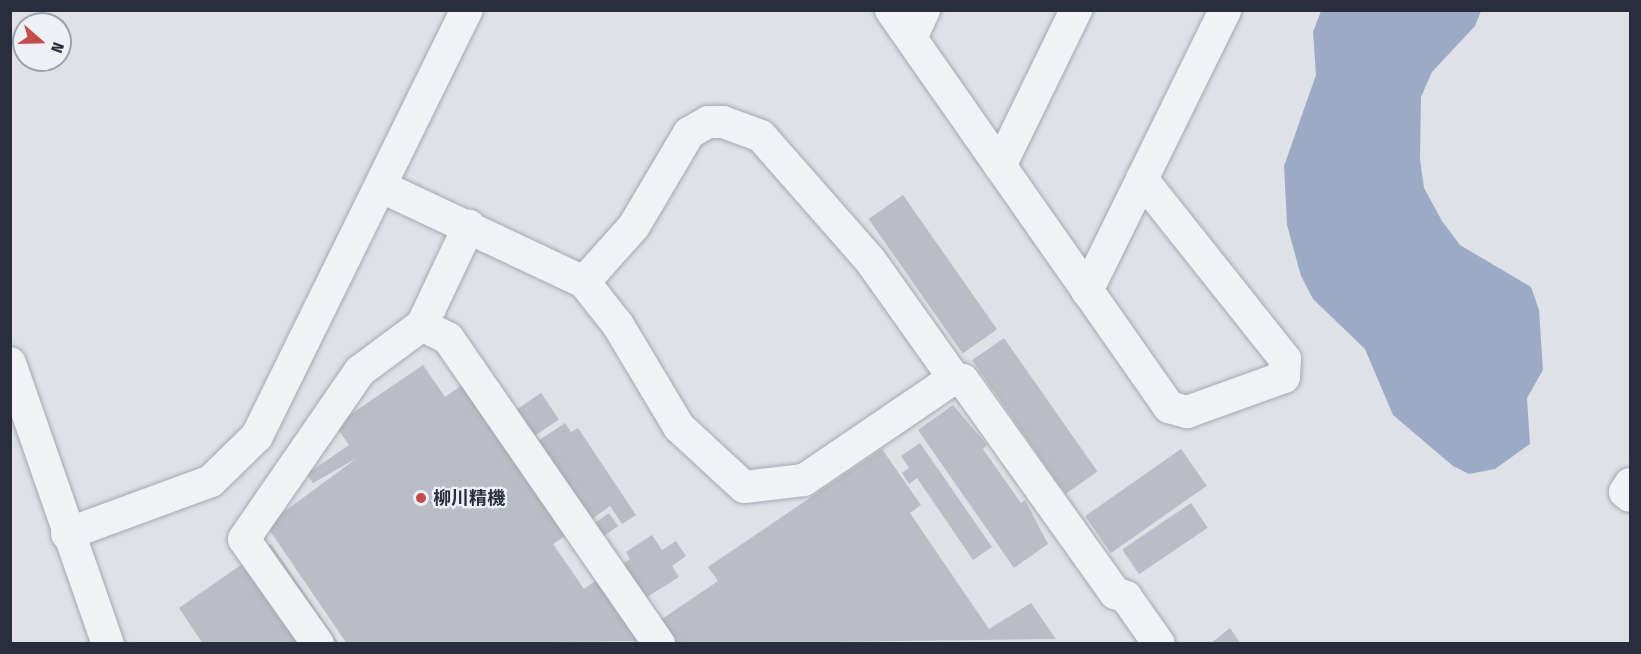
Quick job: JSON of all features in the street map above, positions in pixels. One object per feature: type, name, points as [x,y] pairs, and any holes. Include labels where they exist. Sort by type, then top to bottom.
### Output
[{"type":"street","points":[[67,534],[179,496],[235,462],[274,406],[467,10]]},
{"type":"street","points":[[891,10],[917,24],[1000,166],[1169,407],[1187,412],[1284,377],[1285,359],[1142,179]]},
{"type":"street","points":[[1000,166],[1076,10]]},
{"type":"street","points":[[1087,291],[1224,10]]},
{"type":"street","points":[[584,282],[634,226],[689,133],[708,122],[723,122],[761,136],[812,188],[954,378],[963,380],[1115,593],[1126,597],[1159,644]]},
{"type":"street","points":[[382,187],[584,282],[618,325],[679,427],[744,487],[804,480],[954,378]]},
{"type":"street","points":[[318,644],[244,539],[360,371],[422,325],[469,226]]},
{"type":"street","points":[[422,325],[448,338],[659,644]]},
{"type":"street","points":[[10,363],[67,534],[96,639]]},
{"type":"street","points":[[1630,484],[1625,492],[1630,496]]},
{"type":"water","points":[[1321,11],[1481,11],[1475,26],[1432,72],[1421,97],[1420,159],[1424,188],[1442,221],[1460,245],[1531,287],[1539,310],[1543,370],[1527,398],[1530,444],[1495,469],[1469,474],[1453,466],[1393,415],[1365,349],[1313,299],[1301,276],[1287,225],[1284,166],[1316,75],[1313,32]]},
{"type":"building","points":[[903,195],[997,329],[963,353],[869,219]]},
{"type":"building","points":[[1004,338],[1097,472],[1066,494],[972,360]]},
{"type":"building","name":"柳川精機","points":[[423,365],[445,397],[465,383],[568,534],[553,544],[584,589],[598,579],[640,641],[347,644],[266,525],[357,458],[313,483],[307,474],[349,445],[335,425]]},
{"type":"building","points":[[541,393],[559,420],[532,438],[514,411]]},
{"type":"building","points":[[953,405],[987,445],[983,449],[1021,503],[1025,500],[1048,544],[1014,568],[918,430]]},
{"type":"building","points":[[565,423],[571,432],[578,428],[636,515],[622,524],[610,506],[588,522],[535,443]]},
{"type":"building","points":[[920,443],[992,547],[973,560],[917,478],[909,484],[902,473],[909,468],[901,456]]},
{"type":"building","points":[[882,449],[921,505],[910,513],[989,629],[1031,603],[1056,639],[675,644],[659,621],[718,581],[708,567]]},
{"type":"building","points":[[1181,449],[1207,486],[1111,553],[1085,516]]},
{"type":"building","points":[[1191,503],[1208,528],[1139,574],[1122,549]]},
{"type":"building","points":[[609,513],[618,526],[599,540],[589,527]]},
{"type":"building","points":[[652,535],[662,550],[676,541],[686,556],[672,566],[679,577],[647,597],[621,565],[630,559],[626,552]]},
{"type":"building","points":[[271,544],[339,644],[203,644],[179,608]]},
{"type":"building","points":[[1230,628],[1241,644],[1210,644]]},
{"type":"place","name":"柳川精機","points":[[421,498]]}]
